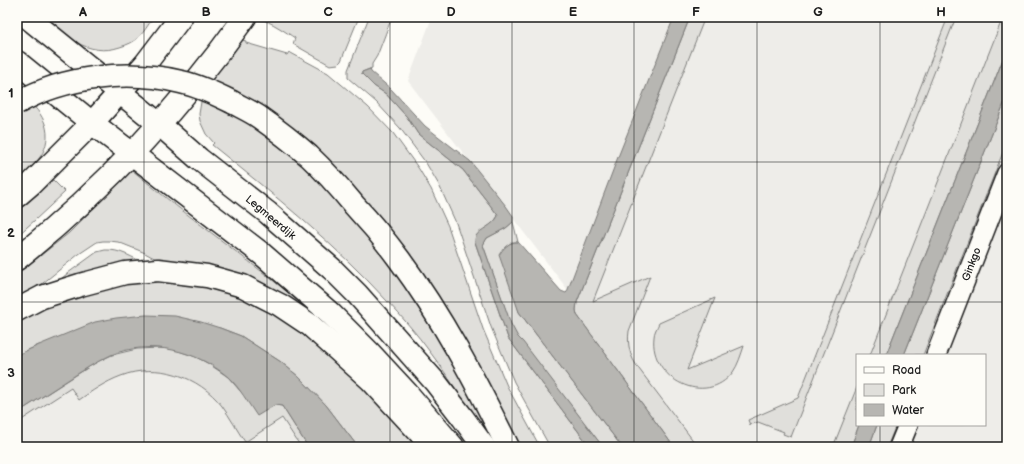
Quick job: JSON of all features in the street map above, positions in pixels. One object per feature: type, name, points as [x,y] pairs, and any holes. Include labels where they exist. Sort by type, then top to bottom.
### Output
[{"type":"main road","name":"Legmeerdijk","points":[[27,17],[160,124],[199,159],[268,213],[332,269],[357,294],[436,383],[484,447]]},
{"type":"main road","points":[[17,196],[92,123],[146,63],[181,17]]},
{"type":"main road","points":[[17,259],[73,211],[132,154],[183,98],[245,17]]},
{"type":"main road","points":[[17,62],[92,123],[262,254],[330,313],[368,351],[453,447]]},
{"type":"main road","points":[[17,103],[39,93],[68,83],[103,77],[139,76],[181,82],[205,90],[258,116],[309,156],[330,177],[375,228],[399,259],[426,298],[450,337],[488,405],[508,447]]},
{"type":"main road","points":[[17,310],[42,298],[80,285],[125,273],[158,270],[207,276],[243,286],[280,304],[310,325],[371,380],[433,447]]},
{"type":"street","name":"Ginkgo","points":[[936,354],[1007,173]]},
{"type":"street","points":[[899,447],[908,426]]},
{"type":"shaded area","points":[[432,17],[1007,17],[1007,447],[688,447],[408,81]]},
{"type":"shaded area","points":[[192,337],[327,447],[17,447],[17,383]]},
{"type":"green space","points":[[39,17],[154,17],[141,35],[135,40],[123,46],[108,50],[87,47],[76,42]]},
{"type":"green space","points":[[262,17],[359,17],[341,61],[338,64],[330,65],[293,44],[295,38],[273,24],[261,20]]},
{"type":"green space","points":[[369,17],[392,17],[377,56],[372,64],[372,68],[362,72],[362,74],[374,86],[386,94],[407,117],[418,134],[463,170],[497,214],[498,216],[493,223],[478,234],[475,242],[508,338],[590,447],[550,447],[514,382],[491,327],[456,223],[439,185],[426,163],[400,128],[376,102],[348,78],[348,70]]},
{"type":"green space","points":[[690,17],[705,17],[593,301],[650,276],[629,331],[628,341],[631,355],[636,364],[698,447],[674,447],[577,315],[576,310],[577,302]]},
{"type":"green space","points":[[948,17],[956,17],[791,437],[783,434],[784,432],[758,422],[750,425],[748,420],[798,398]]},
{"type":"green space","points":[[1003,17],[1007,17],[1007,49],[886,354],[870,354]]},
{"type":"green space","points":[[242,40],[246,41],[246,43],[287,55],[289,52],[328,73],[368,107],[393,133],[419,169],[431,189],[448,226],[483,329],[507,386],[540,447],[513,447],[361,205],[251,124],[313,171],[413,290],[500,447],[490,447],[462,398],[438,363],[393,307],[324,239],[258,182],[212,145],[214,143],[206,134],[200,121],[199,114],[201,102],[206,86]]},
{"type":"green space","points":[[17,89],[33,102],[31,104],[42,117],[47,133],[47,141],[41,156],[35,163],[36,166],[17,184]]},
{"type":"green space","points":[[1007,96],[1007,142],[923,354],[904,354]]},
{"type":"green space","points":[[132,170],[272,279],[317,317],[167,265],[143,252],[118,242],[109,241],[97,242],[79,254],[17,304],[17,274],[69,233]]},
{"type":"green space","points":[[53,180],[65,192],[17,236],[17,212]]},
{"type":"green space","points":[[513,222],[518,242],[512,242],[503,249],[519,312],[622,447],[603,447],[513,331],[483,245],[487,238],[506,228]]},
{"type":"green space","points":[[105,250],[121,252],[146,264],[48,290],[97,252]]},
{"type":"green space","points":[[175,278],[242,294],[299,325],[429,447],[358,447],[326,405],[299,377],[281,362],[241,336],[220,328],[39,345],[17,355],[17,317],[97,285]]},
{"type":"green space","points":[[715,298],[687,370],[744,346],[733,372],[722,383],[709,388],[695,388],[682,384],[670,376],[660,365],[655,352],[655,332],[659,323]]},
{"type":"green space","points":[[137,349],[173,349],[196,357],[228,377],[241,392],[275,405],[282,406],[308,447],[301,447],[282,418],[245,442],[225,410],[213,396],[202,387],[189,380],[176,374],[163,371],[135,372],[115,378],[79,400],[71,388],[17,423],[17,413],[95,363],[112,355]]},
{"type":"green space","points":[[856,390],[856,426],[859,426],[851,447],[833,447]]},
{"type":"green space","points":[[877,426],[896,426],[887,447],[869,447]]},
{"type":"water","points":[[674,17],[690,17],[577,302],[576,310],[577,315],[674,447],[622,447],[519,312],[499,255],[507,246],[518,242],[561,291],[567,292],[618,157]]},
{"type":"water","points":[[1007,49],[1007,96],[904,354],[886,354]]},
{"type":"water","points":[[370,69],[371,72],[391,89],[425,126],[470,161],[513,216],[513,222],[506,228],[487,238],[483,245],[511,324],[518,337],[603,447],[590,447],[508,338],[475,242],[478,234],[496,219],[498,216],[497,214],[463,170],[418,134],[407,117],[386,94],[374,86],[362,74],[362,72]]},
{"type":"water","points":[[146,315],[175,316],[201,322],[241,336],[281,362],[299,377],[326,405],[358,447],[308,447],[282,406],[275,405],[257,416],[236,386],[228,377],[215,368],[202,360],[187,354],[157,348],[126,350],[111,355],[84,370],[17,413],[17,355],[95,322]]},
{"type":"water","points":[[859,426],[877,426],[869,447],[851,447]]}]
